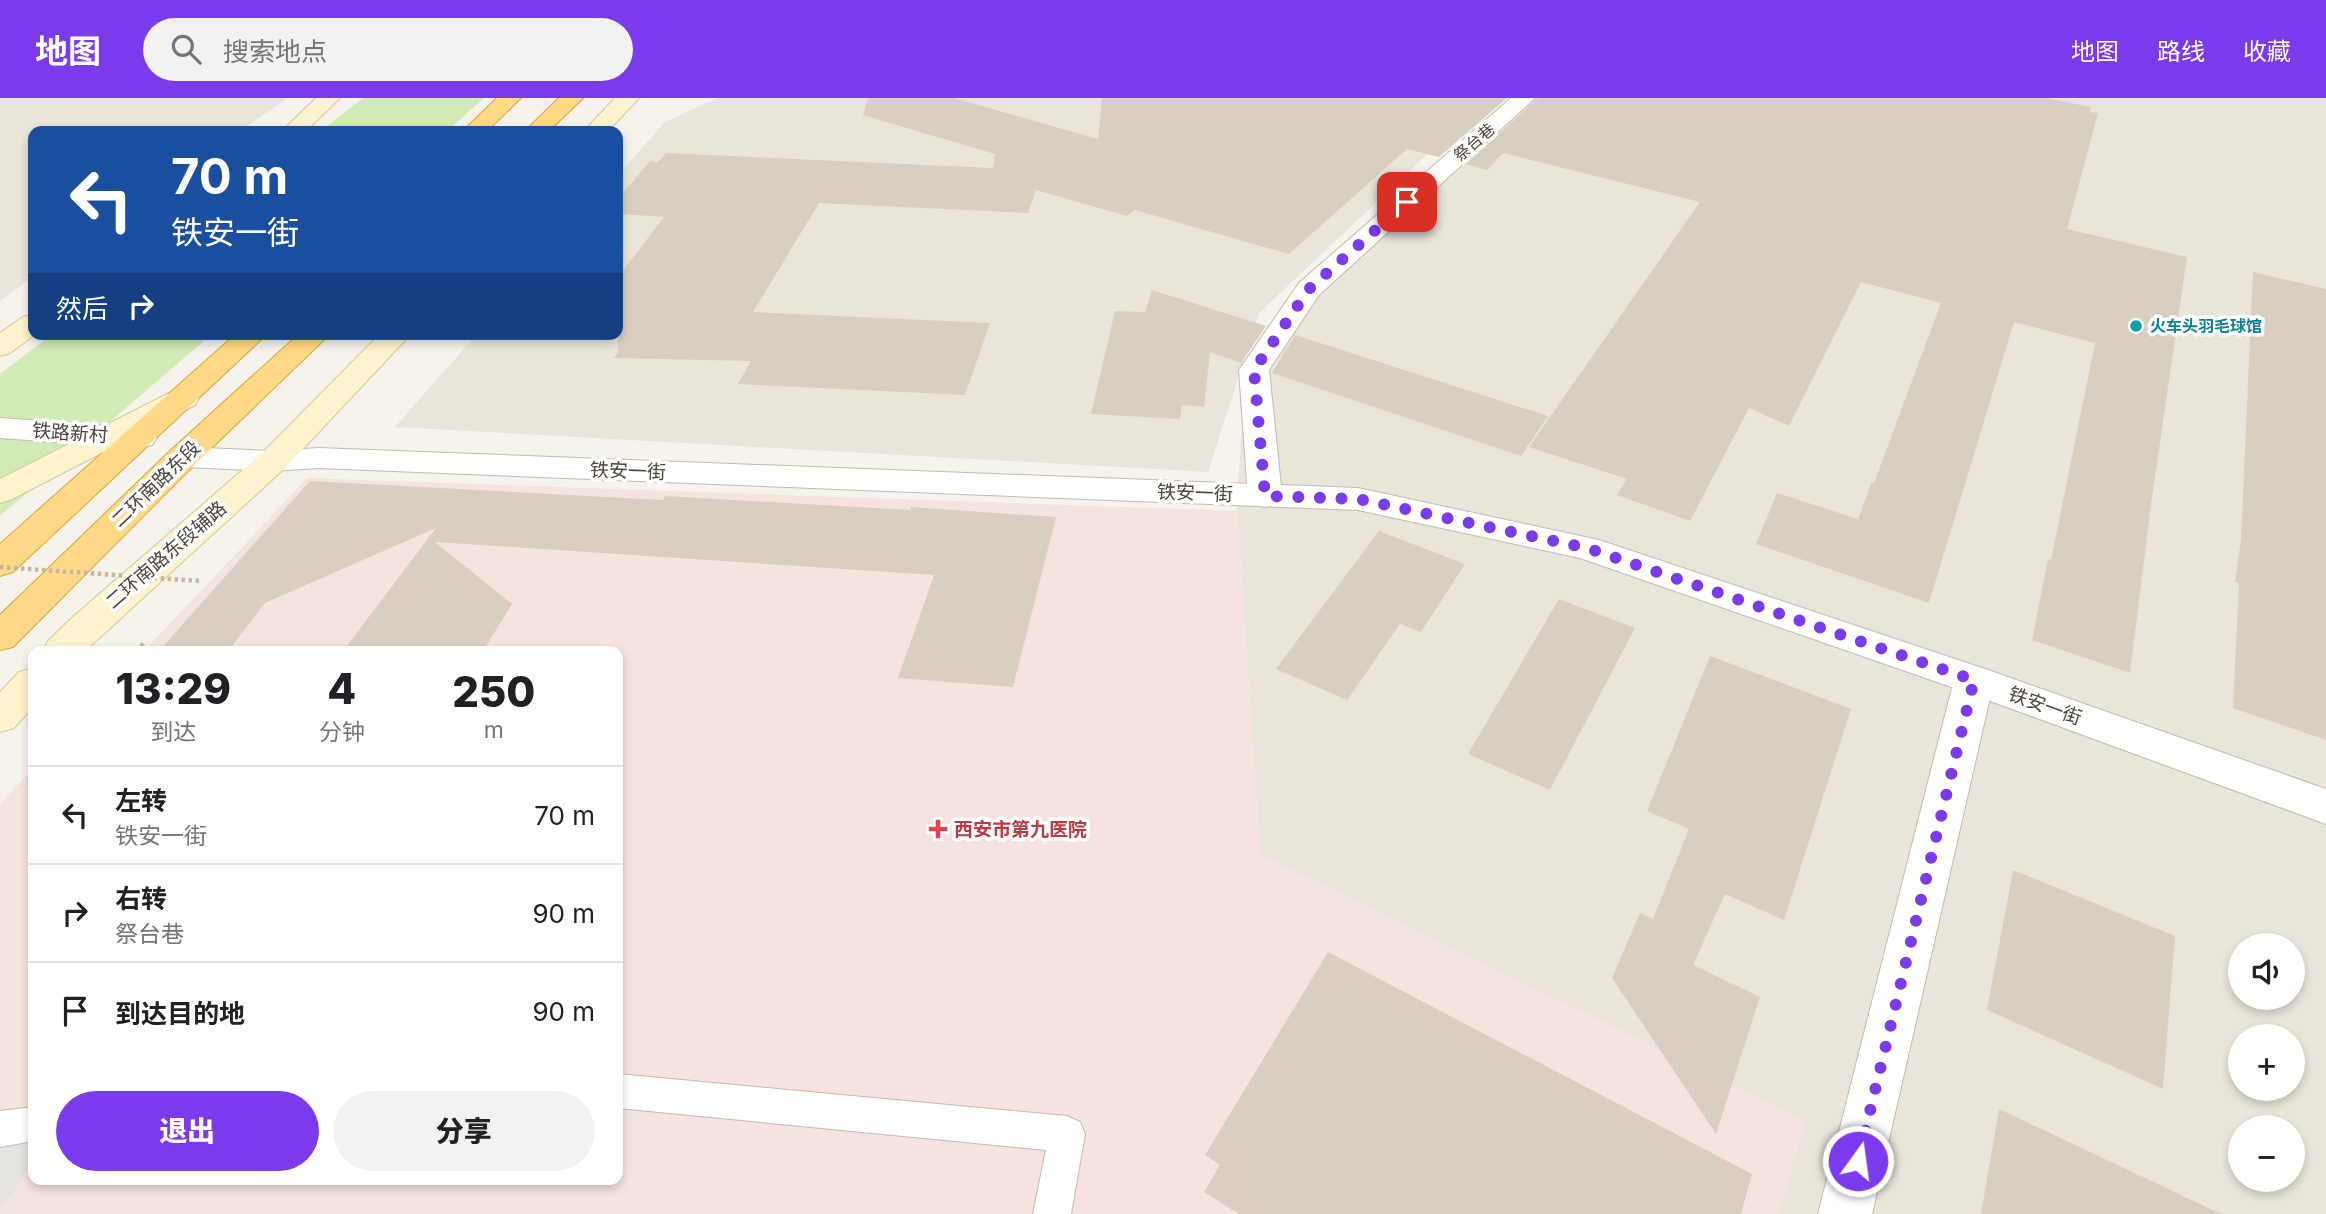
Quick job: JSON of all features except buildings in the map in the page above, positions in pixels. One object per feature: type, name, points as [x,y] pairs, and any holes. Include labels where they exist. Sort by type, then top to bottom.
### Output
[{"type":"highway","points":[[479,126],[510,98]]},
{"type":"highway","points":[[541,126],[572,98]]},
{"type":"highway","points":[[0,566],[125,437],[186,397],[247,340]]},
{"type":"highway","name":"二环南路东段","points":[[0,637],[183,457],[310,340]]},
{"type":"main road","points":[[298,126],[329,98]]},
{"type":"main road","points":[[600,126],[628,98]]},
{"type":"main road","points":[[0,348],[28,327]]},
{"type":"main road","name":"二环南路东段辅路","points":[[67,646],[88,624],[273,461],[391,340]]},
{"type":"main road","points":[[0,492],[125,437]]},
{"type":"main road","points":[[0,717],[28,687]]},
{"type":"street","name":"祭台巷","points":[[1265,496],[1254,370],[1309,289],[1524,98]]},
{"type":"street","name":"铁路新村","points":[[0,428],[125,437]]},
{"type":"street","name":"铁安一街","points":[[183,457],[273,461],[319,458],[1358,499],[1587,548],[1974,680],[2326,807]]},
{"type":"street","points":[[1845,1214],[1974,680]]},
{"type":"lane","points":[[623,1091],[1067,1134],[1052,1214]]},
{"type":"lane","points":[[0,1129],[28,1125]]},
{"type":"path","points":[[0,566],[201,581]]},
{"type":"shaded area","points":[[0,98],[288,98],[247,126],[28,126],[28,281],[0,301]]},
{"type":"shaded area","points":[[717,98],[1487,98],[1259,313],[1208,472],[395,427],[472,340],[623,340],[623,169],[665,122]]},
{"type":"shaded area","points":[[1515,98],[2326,98],[2326,1214],[1778,1214],[1805,1121],[1260,855],[1237,511],[1245,365]]},
{"type":"shaded area","name":"西安市第九医院","points":[[307,478],[1237,511],[1260,855],[1805,1121],[1778,1214],[0,1214],[0,804],[28,773],[28,1185],[623,1185],[623,646],[149,646]]},
{"type":"shaded area","points":[[28,1120],[28,1171],[0,1210],[0,1122]]},
{"type":"green space","points":[[363,98],[484,98],[453,126],[327,126]]},
{"type":"green space","points":[[45,340],[205,340],[0,516],[0,374]]},
{"type":"place","name":"火车头羽毛球馆","points":[[2136,326]]},
{"type":"place","name":"西安市第九医院","points":[[938,829]]},
{"type":"route","points":[[1407,202],[1309,289],[1254,370],[1265,496],[1358,499],[1587,548],[1974,680],[1858,1161]]}]
